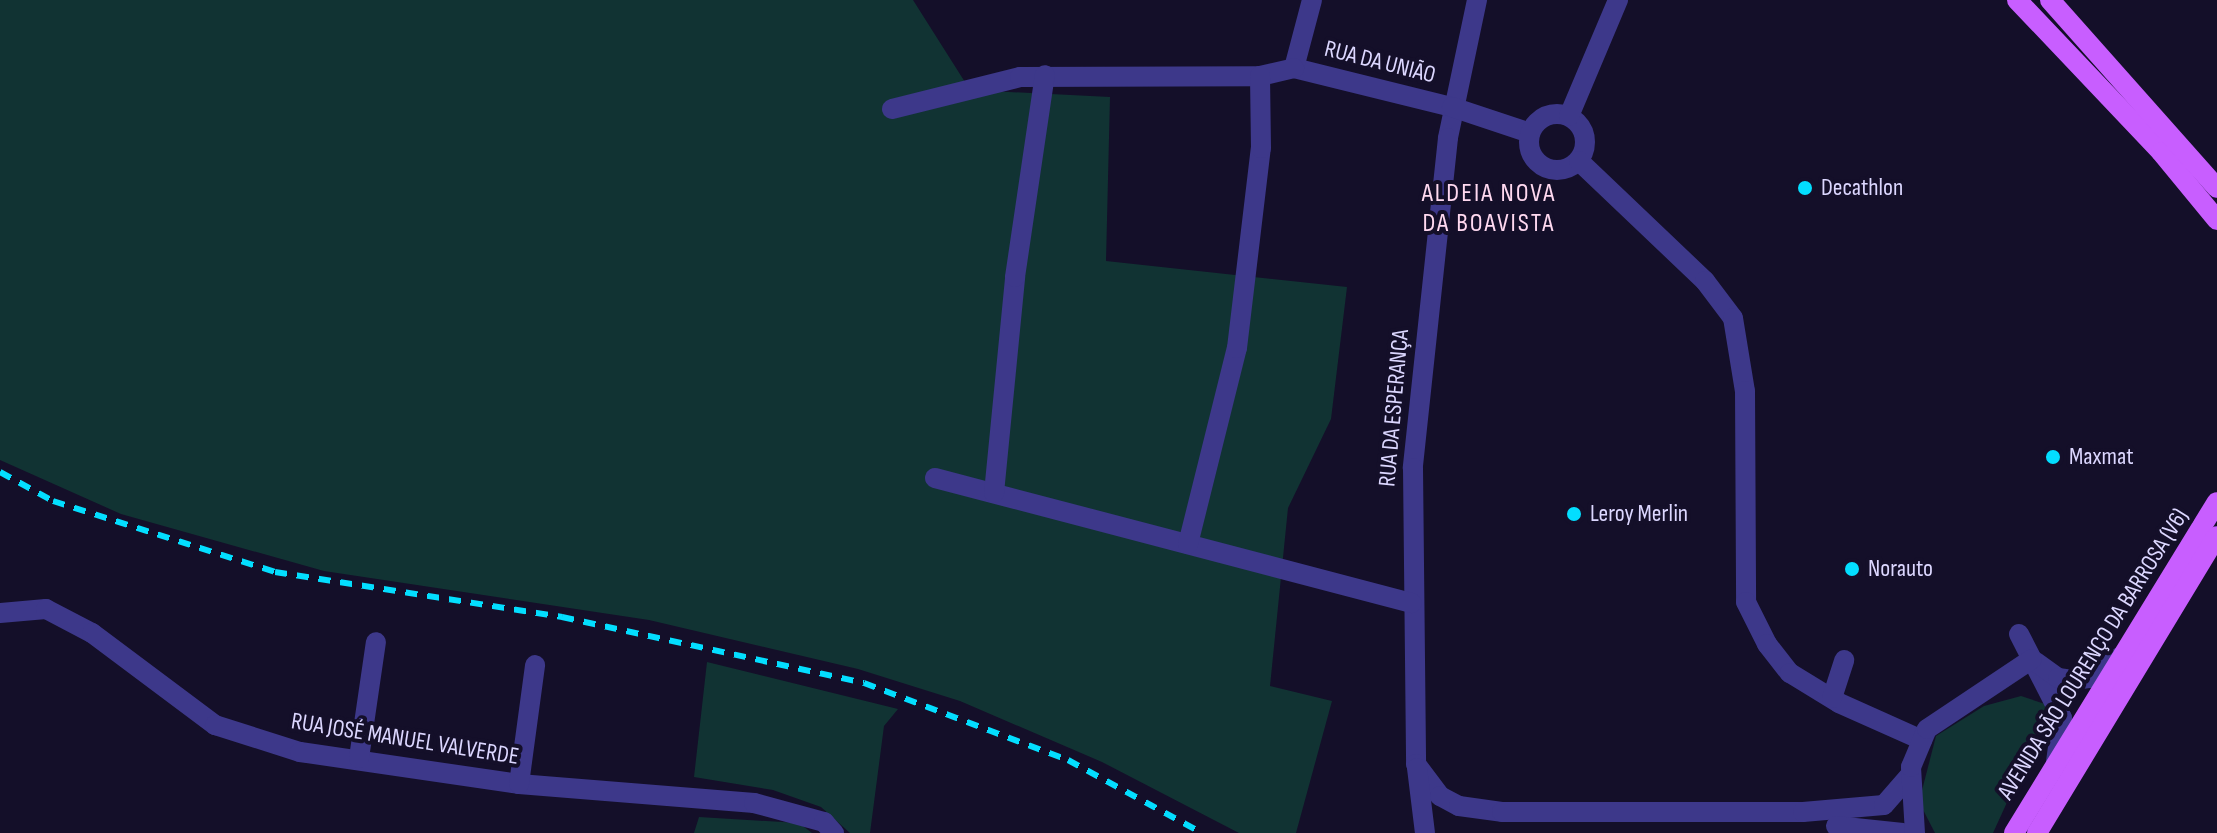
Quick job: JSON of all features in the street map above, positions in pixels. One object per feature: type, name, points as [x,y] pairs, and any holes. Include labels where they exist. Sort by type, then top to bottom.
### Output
[{"type":"main road","points":[[2017,0],[2141,129],[2217,220]]},
{"type":"main road","points":[[2050,0],[2217,188]]},
{"type":"main road","name":"AVENIDA SÃO LOURENÇO DA BARROSA (V6)","points":[[2014,833],[2217,502]]},
{"type":"main road","name":"AVENIDA SÃO LOURENÇO DA BARROSA (V6)","points":[[2037,833],[2217,536]]},
{"type":"street","points":[[892,109],[991,81],[1045,75],[1260,76],[1294,68],[1312,0]]},
{"type":"street","name":"RUA DA ESPERANÇA","points":[[1428,833],[1416,764],[1413,468],[1452,107],[1477,0]]},
{"type":"street","points":[[1569,116],[1618,0]]},
{"type":"street","name":"RUA DA UNIÃO","points":[[1294,68],[1452,107],[1530,133]]},
{"type":"street","points":[[994,493],[1015,277],[1045,75]]},
{"type":"street","points":[[1188,544],[1237,348],[1261,148],[1260,76]]},
{"type":"street","points":[[1550,114],[1569,116],[1585,136],[1579,161],[1562,170],[1543,167],[1530,153],[1530,133],[1550,114]]},
{"type":"street","points":[[1579,161],[1705,281],[1733,318],[1745,391],[1746,602],[1767,644],[1790,673],[1832,698],[1922,740]]},
{"type":"street","points":[[935,478],[1412,603]]},
{"type":"street","name":"RUA JOSÉ MANUEL VALVERDE","points":[[0,613],[46,609],[92,633],[215,725],[300,752],[359,758],[519,784],[754,803],[813,818],[834,833]]},
{"type":"street","points":[[2019,634],[2062,718],[2056,762]]},
{"type":"street","points":[[359,758],[376,642]]},
{"type":"street","points":[[2032,659],[2058,678],[2075,680],[2090,678],[2120,657]]},
{"type":"street","points":[[1915,833],[1911,774],[1927,729],[2032,659]]},
{"type":"street","points":[[1832,698],[1844,660]]},
{"type":"street","points":[[519,784],[535,665]]},
{"type":"street","points":[[1416,764],[1440,796],[1459,806],[1502,812],[1623,808],[1803,812],[1884,805],[1911,774]]},
{"type":"street","points":[[1428,833],[1435,820],[1459,806]]},
{"type":"street","points":[[1836,826],[1903,833]]},
{"type":"green space","points":[[0,0],[913,0],[970,90],[1110,97],[1106,261],[1347,287],[1331,419],[1288,508],[1270,686],[1332,701],[1296,833],[1239,833],[1102,762],[960,701],[858,669],[649,620],[324,571],[121,514],[0,460]]},
{"type":"green space","points":[[707,662],[898,709],[884,726],[870,833],[850,833],[821,807],[773,790],[694,777]]},
{"type":"green space","points":[[2021,696],[2051,706],[1993,833],[1935,833],[1919,802],[1936,736],[1984,706]]},
{"type":"green space","points":[[699,817],[799,823],[812,833],[694,833]]},
{"type":"railway","points":[[0,472],[53,501],[275,572],[562,617],[864,683],[1068,760],[1202,833]]},
{"type":"place","name":"Decathlon","points":[[1805,188]]},
{"type":"place","name":"Maxmat","points":[[2053,457]]},
{"type":"place","name":"Leroy Merlin","points":[[1574,514]]},
{"type":"place","name":"Norauto","points":[[1852,569]]},
{"type":"district","name":"ALDEIA NOVA DA BOAVISTA","points":[[1489,209]]}]
